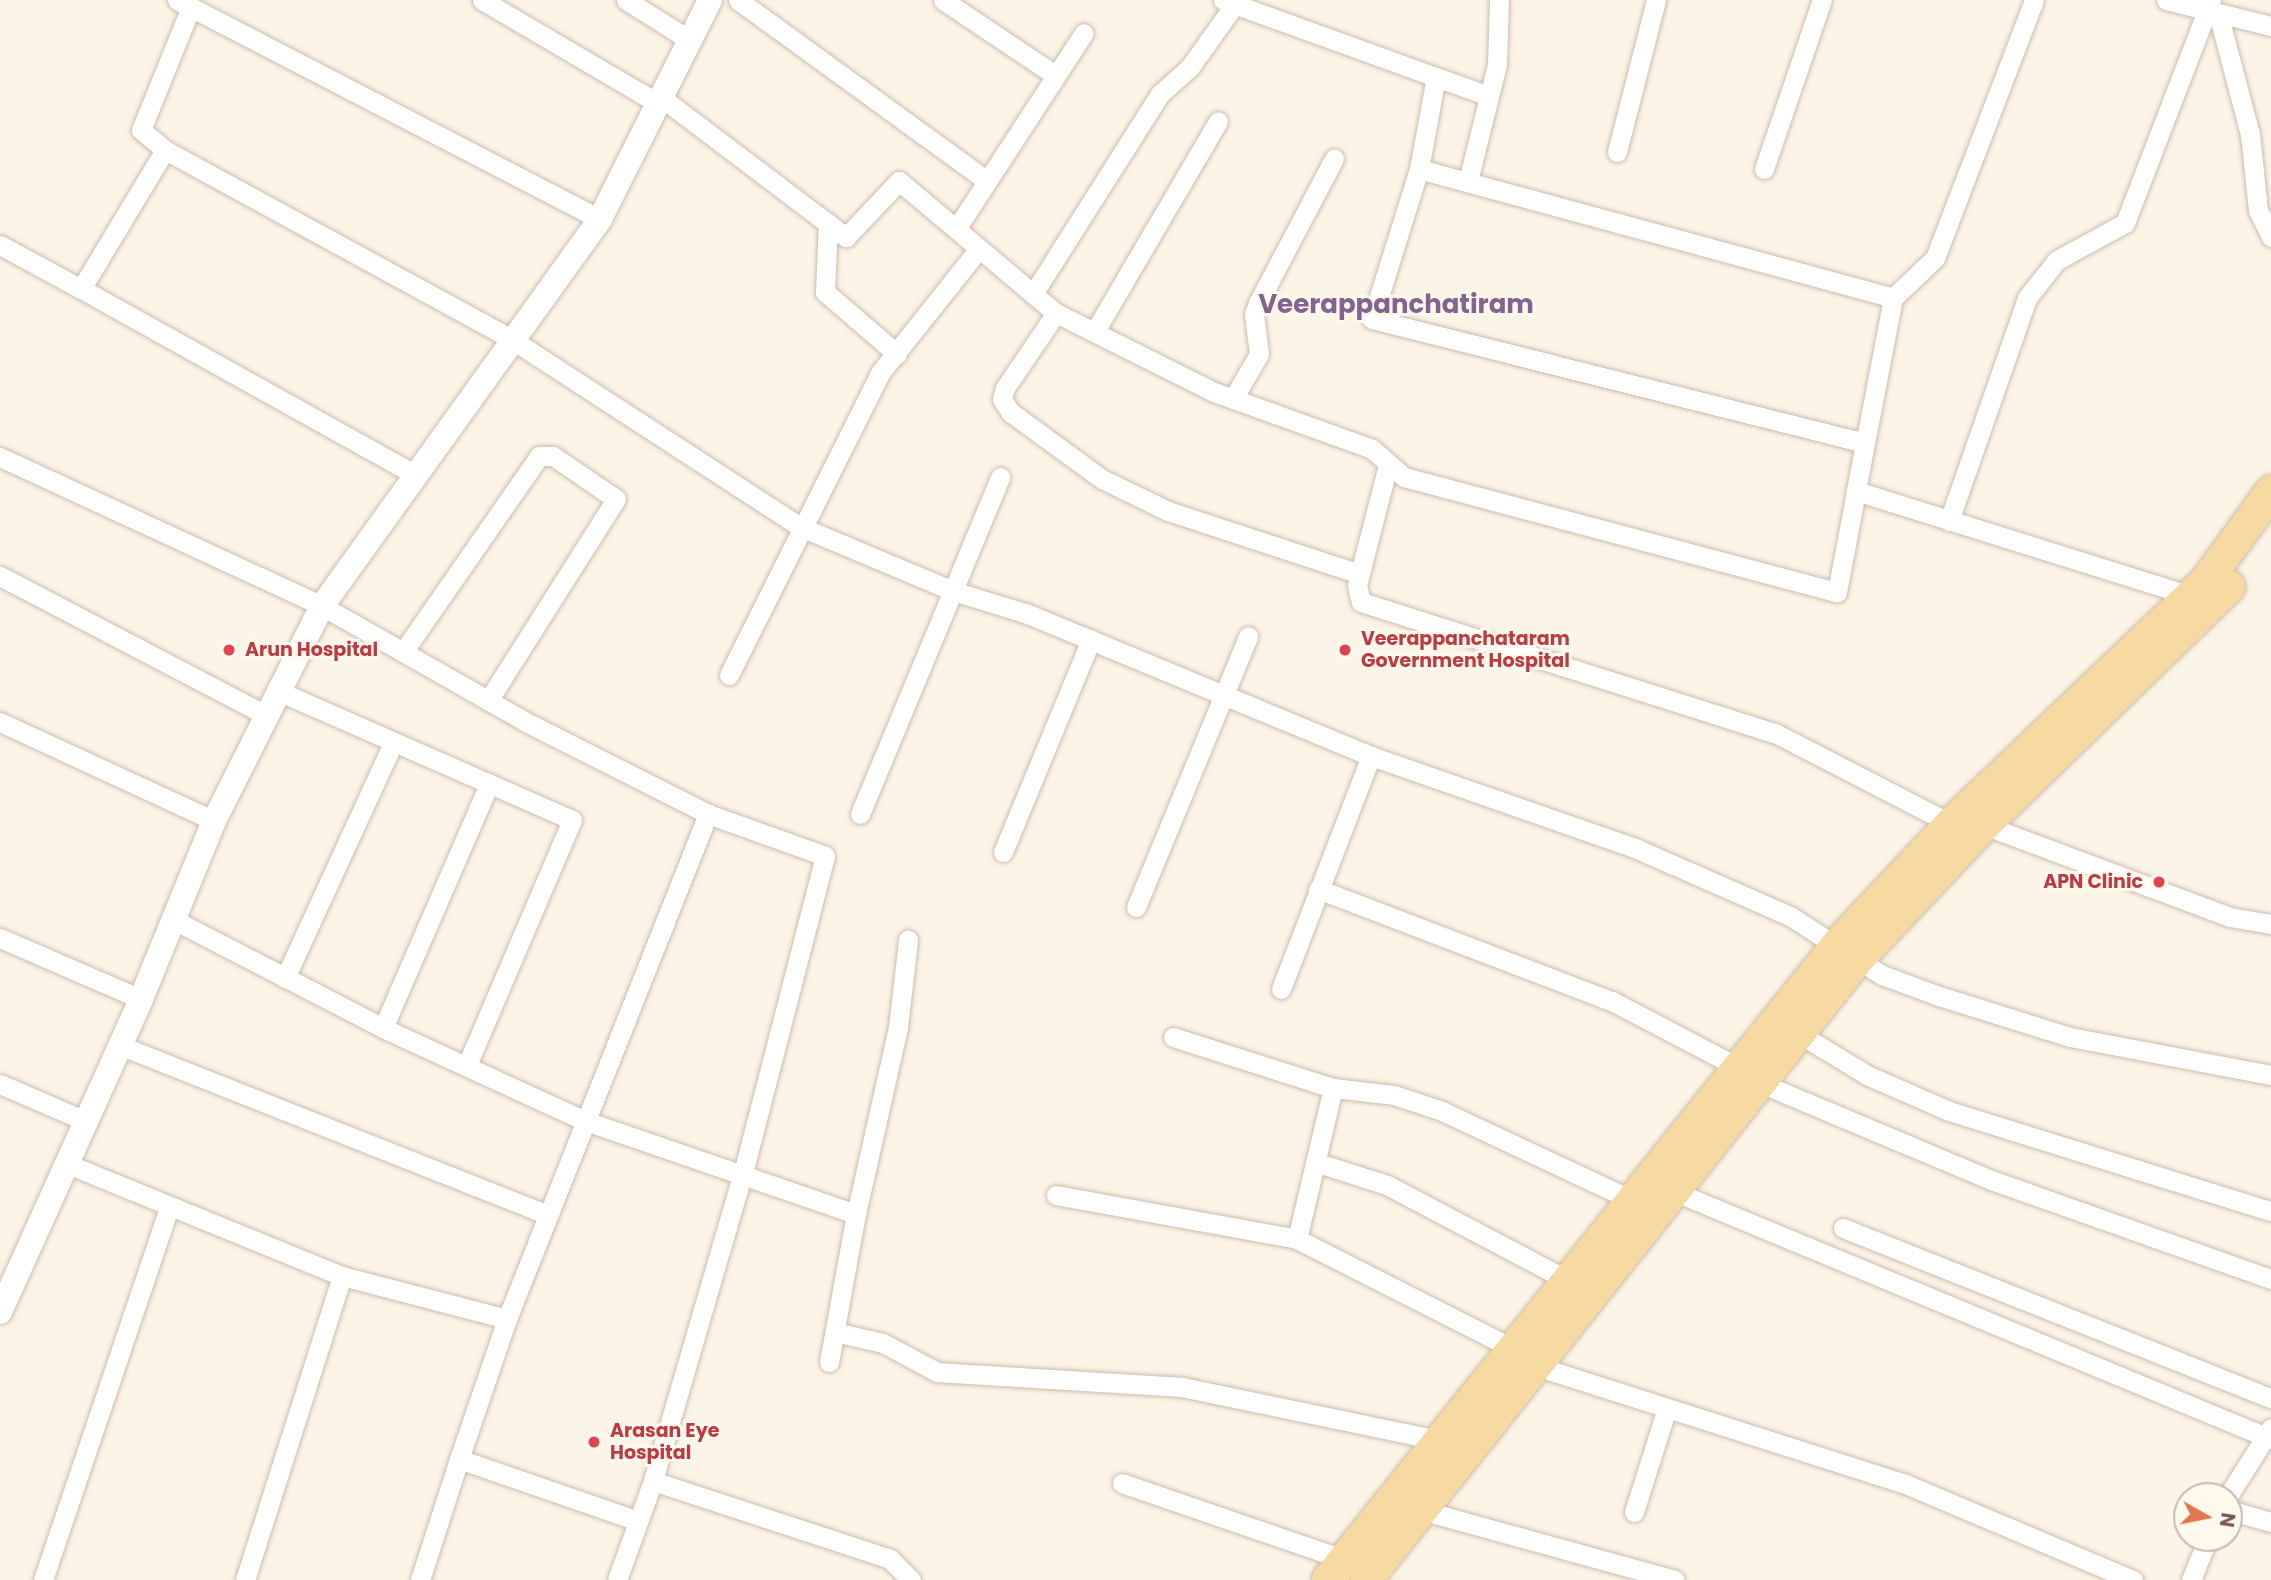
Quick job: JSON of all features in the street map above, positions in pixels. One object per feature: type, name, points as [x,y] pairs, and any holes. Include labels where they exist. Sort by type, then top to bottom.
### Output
[{"type":"main road","points":[[1366,1580],[1421,1510],[1525,1357],[1571,1282],[1632,1200],[1747,1074],[1951,824],[2191,596],[2235,546],[2271,492]]},
{"type":"main road","points":[[1335,1570],[1437,1440],[1525,1357],[1673,1191],[1747,1074],[1797,1033],[1847,952],[2192,626],[2236,579],[2271,527]]},
{"type":"street","points":[[482,0],[661,101],[846,237],[899,181],[958,226],[978,251],[1056,313],[1233,399],[1372,449],[1404,477],[1837,592],[1893,298],[1934,258],[2034,0]]},
{"type":"street","points":[[626,0],[688,39]]},
{"type":"street","points":[[0,1312],[83,1119],[141,999],[214,821],[276,690],[322,606],[414,474],[600,219],[661,101],[688,39],[710,0]]},
{"type":"street","points":[[738,0],[987,181]]},
{"type":"street","points":[[943,0],[1055,75]]},
{"type":"street","points":[[1468,181],[1497,65],[1499,0]]},
{"type":"street","points":[[1617,152],[1656,0]]},
{"type":"street","points":[[1764,169],[1822,0]]},
{"type":"street","points":[[2166,0],[2271,26]]},
{"type":"street","points":[[1033,294],[1160,94],[1190,67],[1229,2],[1489,96]]},
{"type":"street","points":[[600,219],[184,3],[141,130],[165,150],[511,339],[801,527],[953,590],[1091,640],[1371,755],[1635,848],[1847,952],[2007,1021],[2271,1075]]},
{"type":"street","points":[[2212,10],[2250,134],[2258,210],[2271,237]]},
{"type":"street","points":[[1949,521],[2027,299],[2057,260],[2125,223],[2212,10]]},
{"type":"street","points":[[958,226],[1084,33]]},
{"type":"street","points":[[1436,78],[1419,169],[1372,319],[1866,443]]},
{"type":"street","points":[[1095,331],[1218,121]]},
{"type":"street","points":[[81,289],[165,150]]},
{"type":"street","points":[[1233,399],[1259,354],[1254,314],[1259,301],[1334,159]]},
{"type":"street","points":[[1419,169],[1893,298]]},
{"type":"street","points":[[828,223],[825,292],[897,354]]},
{"type":"street","points":[[0,245],[414,474]]},
{"type":"street","points":[[729,676],[880,373],[978,251]]},
{"type":"street","points":[[1056,313],[1005,388],[1002,399],[1010,412],[1102,479],[1168,511],[1360,574]]},
{"type":"street","points":[[402,652],[539,456],[553,456],[616,499],[488,701]]},
{"type":"street","points":[[0,457],[322,606],[488,701],[708,814],[825,856],[741,1176],[653,1481],[617,1580]]},
{"type":"street","points":[[1388,465],[1356,592],[1367,604],[1775,733],[1951,824]]},
{"type":"street","points":[[860,814],[1000,477]]},
{"type":"street","points":[[1856,491],[2191,596]]},
{"type":"street","points":[[0,576],[264,714]]},
{"type":"street","points":[[1136,907],[1248,636]]},
{"type":"street","points":[[1003,852],[1091,640]]},
{"type":"street","points":[[276,690],[572,820],[467,1065]]},
{"type":"street","points":[[0,722],[214,821]]},
{"type":"street","points":[[285,978],[393,743]]},
{"type":"street","points":[[1281,989],[1371,755]]},
{"type":"street","points":[[383,1028],[489,784]]},
{"type":"street","points":[[420,1580],[506,1320],[583,1120],[708,814]]},
{"type":"street","points":[[1984,825],[2230,917],[2271,923]]},
{"type":"street","points":[[1318,889],[1612,1001],[1747,1074],[1994,1181],[2271,1279]]},
{"type":"street","points":[[174,920],[383,1028],[583,1120],[856,1214]]},
{"type":"street","points":[[0,938],[141,999]]},
{"type":"street","points":[[829,1362],[856,1214],[898,1027],[908,940]]},
{"type":"street","points":[[1797,1033],[1867,1075],[1949,1111],[2271,1211]]},
{"type":"street","points":[[1173,1037],[1333,1088],[1394,1095],[1442,1111],[1632,1200]]},
{"type":"street","points":[[119,1045],[546,1214]]},
{"type":"street","points":[[0,1084],[83,1119]]},
{"type":"street","points":[[1297,1240],[1333,1088]]},
{"type":"street","points":[[1315,1162],[1387,1185],[1571,1282]]},
{"type":"street","points":[[65,1163],[342,1276],[506,1320]]},
{"type":"street","points":[[1673,1191],[2269,1434],[2237,1482]]},
{"type":"street","points":[[1056,1195],[1297,1240],[1525,1357],[1667,1408],[1903,1483],[2095,1573],[2133,1580]]},
{"type":"street","points":[[43,1580],[169,1206]]},
{"type":"street","points":[[1843,1228],[2271,1398]]},
{"type":"street","points":[[245,1580],[342,1276]]},
{"type":"street","points":[[835,1332],[883,1343],[937,1372],[1182,1387],[1437,1440]]},
{"type":"street","points":[[1634,1512],[1667,1408]]},
{"type":"street","points":[[458,1459],[638,1521]]},
{"type":"street","points":[[653,1481],[890,1559],[911,1580]]},
{"type":"street","points":[[1122,1483],[1335,1570]]},
{"type":"street","points":[[1421,1510],[1675,1580]]},
{"type":"street","points":[[2243,1514],[2271,1522]]},
{"type":"street","points":[[2191,1580],[2202,1552]]},
{"type":"place","name":"Arun Hospital","points":[[229,650]]},
{"type":"place","name":"Veerappanchataram Government Hospital","points":[[1345,650]]},
{"type":"place","name":"APN Clinic","points":[[2159,882]]},
{"type":"place","name":"Arasan Eye Hospital","points":[[594,1442]]},
{"type":"district","name":"Veerappanchatiram","points":[[1396,305]]}]
